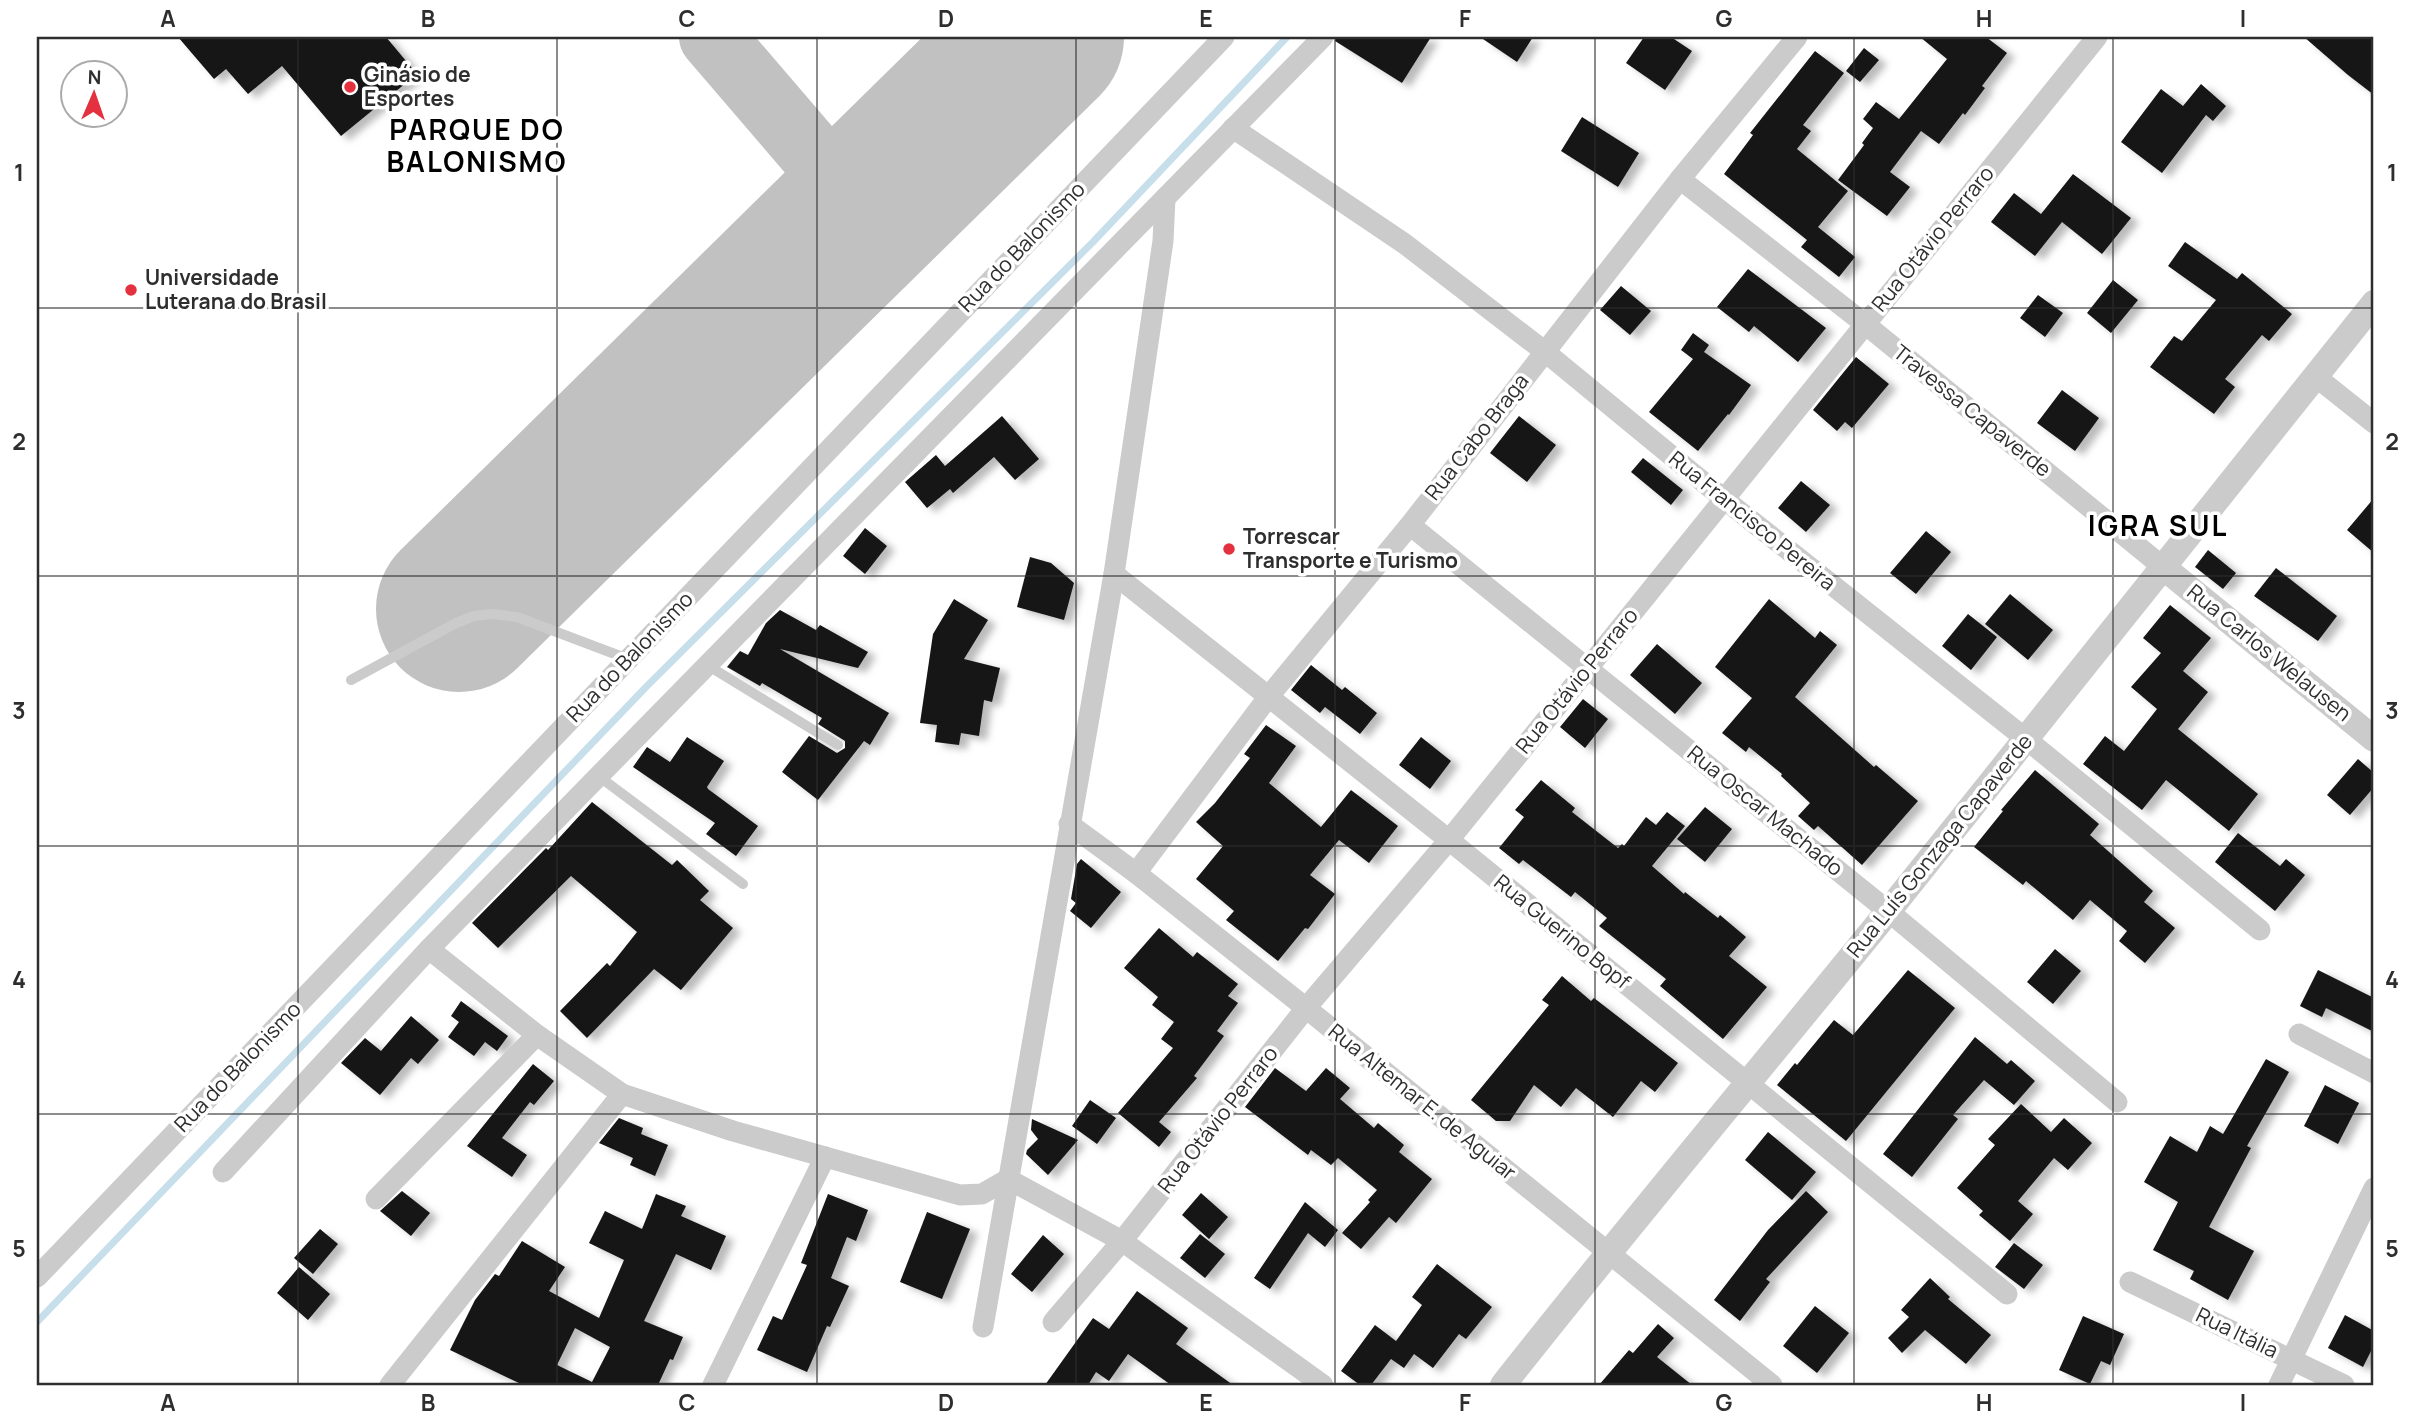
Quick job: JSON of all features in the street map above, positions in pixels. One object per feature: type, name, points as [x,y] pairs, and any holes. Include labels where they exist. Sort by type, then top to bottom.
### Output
[{"type":"street","name":"Rua do Balonismo","points":[[37,1277],[1224,37]]},
{"type":"street","points":[[223,1172],[429,949],[597,775],[1323,37]]},
{"type":"street","name":"Rua Cabo Braga","points":[[1136,873],[1269,696],[1409,524],[1680,178],[1797,37]]},
{"type":"street","name":"Rua Otávio Perraro","points":[[1054,1322],[1122,1241],[1306,1008],[1449,840],[2097,37]]},
{"type":"street","name":"Rua Francisco Pereira","points":[[1233,128],[1405,244],[1544,351],[2260,930]]},
{"type":"street","name":"Travessa Capaverde","points":[[1680,178],[1865,324],[2163,567]]},
{"type":"street","points":[[983,1327],[1114,574],[1163,241],[1165,198]]},
{"type":"street","name":"Rua Luís Gonzaga Capaverde","points":[[1503,1385],[1608,1252],[1749,1084],[2374,303]]},
{"type":"street","points":[[2315,376],[2374,423]]},
{"type":"street","name":"Rua Oscar Machado","points":[[1409,524],[1888,911],[2117,1101]]},
{"type":"street","name":"Rua Carlos Welausen","points":[[2163,567],[2374,739]]},
{"type":"street","name":"Rua Guerino Bopf","points":[[1114,574],[1449,840],[2007,1294]]},
{"type":"street","name":"Rua Altemar E. de Aguiar","points":[[1069,824],[1136,873],[1306,1008],[1773,1385]]},
{"type":"street","points":[[429,949],[537,1035],[622,1094],[733,1131],[960,1195],[982,1194],[1008,1179]]},
{"type":"street","points":[[2299,1034],[2374,1073]]},
{"type":"street","points":[[376,1199],[537,1035]]},
{"type":"street","points":[[390,1385],[622,1094]]},
{"type":"street","points":[[713,1385],[825,1157]]},
{"type":"street","points":[[1008,1179],[1122,1241],[1324,1385]]},
{"type":"street","points":[[2279,1385],[2374,1188]]},
{"type":"street","name":"Rua Itália","points":[[2130,1282],[2344,1385]]},
{"type":"lane","points":[[351,680],[456,623],[474,616],[492,614],[517,617],[628,659]]},
{"type":"lane","points":[[708,665],[838,745]]},
{"type":"lane","points":[[597,775],[743,884]]},
{"type":"building","name":"Ginásio de Esportes","points":[[178,37],[386,37],[417,74],[341,136],[282,66],[248,94],[226,69],[214,79]]},
{"type":"building","points":[[1336,37],[1431,37],[1402,83],[1335,41]]},
{"type":"building","points":[[1480,37],[1533,37],[1517,62]]},
{"type":"building","points":[[1644,37],[1671,37],[1692,51],[1665,90],[1626,63]]},
{"type":"building","points":[[1920,37],[1986,37],[2007,53],[1982,86],[1985,88],[1965,115],[1963,113],[1939,144],[1921,131],[1890,172],[1910,187],[1887,216],[1838,180],[1873,128],[1863,119],[1876,102],[1899,119],[1947,59]]},
{"type":"building","points":[[2304,37],[2374,37],[2374,95],[2348,75]]},
{"type":"building","points":[[1864,48],[1879,60],[1860,82],[1846,71]]},
{"type":"building","points":[[1815,51],[1844,73],[1803,125],[1811,131],[1797,149],[1848,191],[1818,227],[1855,257],[1839,277],[1801,247],[1807,240],[1724,174],[1753,135],[1750,133]]},
{"type":"building","points":[[2201,84],[2226,106],[2213,121],[2206,115],[2162,173],[2121,142],[2161,89],[2183,106]]},
{"type":"building","points":[[1582,117],[1639,153],[1618,187],[1561,151]]},
{"type":"building","points":[[2073,174],[2131,218],[2102,254],[2062,222],[2035,256],[1991,222],[2014,193],[2041,214]]},
{"type":"building","points":[[2185,242],[2237,279],[2242,273],[2292,314],[2269,341],[2262,335],[2225,379],[2235,387],[2214,414],[2150,367],[2174,336],[2182,341],[2216,300],[2168,266]]},
{"type":"building","points":[[1748,269],[1826,328],[1798,362],[1754,326],[1749,332],[1717,307]]},
{"type":"building","points":[[2113,280],[2138,300],[2111,333],[2087,313]]},
{"type":"building","points":[[1621,286],[1651,311],[1630,335],[1600,310]]},
{"type":"building","points":[[2038,295],[2063,313],[2045,337],[2020,318]]},
{"type":"building","points":[[1693,333],[1709,345],[1704,352],[1751,385],[1698,451],[1649,412],[1693,359],[1681,350]]},
{"type":"building","points":[[1856,357],[1889,384],[1852,428],[1845,422],[1837,431],[1813,410]]},
{"type":"building","points":[[2062,390],[2099,418],[2075,451],[2037,423]]},
{"type":"building","points":[[1002,416],[1039,459],[1015,480],[994,457],[953,493],[950,489],[927,508],[905,482],[936,455],[945,466]]},
{"type":"building","points":[[1519,416],[1556,445],[1527,482],[1490,453]]},
{"type":"building","points":[[1643,458],[1683,490],[1671,505],[1631,472]]},
{"type":"building","points":[[1801,481],[1830,505],[1806,532],[1778,508]]},
{"type":"building","points":[[2374,498],[2374,553],[2347,530]]},
{"type":"building","points":[[865,528],[887,546],[865,574],[843,556]]},
{"type":"building","points":[[1926,531],[1951,552],[1916,594],[1890,573]]},
{"type":"building","points":[[2208,550],[2236,573],[2223,589],[2195,567]]},
{"type":"building","points":[[1030,557],[1051,563],[1074,583],[1064,620],[1017,607]]},
{"type":"building","points":[[2276,568],[2337,616],[2318,641],[2254,596]]},
{"type":"building","points":[[2010,594],[2053,630],[2028,660],[1985,624]]},
{"type":"building","points":[[954,599],[988,620],[964,659],[1000,668],[992,702],[984,700],[979,736],[961,733],[959,745],[935,742],[937,725],[920,723],[933,634]]},
{"type":"building","points":[[1769,599],[1815,638],[1820,631],[1837,645],[1795,697],[1874,767],[1876,765],[1918,801],[1862,865],[1818,826],[1814,830],[1798,816],[1810,803],[1781,776],[1782,774],[1749,747],[1746,752],[1722,733],[1752,698],[1715,667]]},
{"type":"building","points":[[2170,605],[2211,638],[2183,671],[2208,692],[2178,729],[2258,794],[2229,831],[2166,780],[2142,810],[2083,764],[2105,736],[2124,751],[2157,709],[2131,687],[2161,653],[2143,638]]},
{"type":"building","points":[[780,610],[816,630],[820,625],[868,652],[858,668],[780,649],[889,713],[870,745],[864,741],[818,800],[782,772],[809,736],[837,753],[845,748],[845,741],[818,724],[822,718],[762,683],[760,686],[727,667],[740,651],[748,655],[766,623]]},
{"type":"building","points":[[1968,614],[1997,637],[1971,670],[1942,646]]},
{"type":"building","points":[[1657,644],[1702,683],[1675,714],[1630,675]]},
{"type":"building","points":[[1311,665],[1342,690],[1345,687],[1377,713],[1360,734],[1325,707],[1320,713],[1291,690]]},
{"type":"building","points":[[1583,699],[1608,719],[1585,748],[1560,727]]},
{"type":"building","points":[[1266,725],[1296,746],[1269,783],[1321,827],[1351,790],[1398,826],[1369,863],[1339,840],[1310,875],[1335,894],[1308,929],[1305,928],[1278,961],[1226,920],[1234,911],[1196,879],[1223,846],[1196,822],[1215,803],[1250,758],[1244,754]]},
{"type":"building","points":[[687,737],[724,761],[708,789],[758,826],[736,856],[706,834],[715,823],[633,767],[647,747],[670,762]]},
{"type":"building","points":[[1421,737],[1451,761],[1430,789],[1399,765]]},
{"type":"building","points":[[2358,759],[2374,773],[2374,787],[2350,815],[2327,795]]},
{"type":"building","points":[[2035,770],[2099,824],[2090,835],[2153,891],[2144,902],[2175,928],[2145,963],[2119,941],[2127,931],[2090,900],[2073,920],[2026,881],[2023,885],[1974,847]]},
{"type":"building","points":[[1541,780],[1575,808],[1572,812],[1618,848],[1622,844],[1624,846],[1646,817],[1656,825],[1667,812],[1685,826],[1652,866],[1684,894],[1685,892],[1718,918],[1720,915],[1746,937],[1729,956],[1767,987],[1723,1039],[1660,986],[1666,979],[1599,926],[1607,918],[1575,892],[1571,897],[1523,860],[1519,864],[1499,848],[1524,817],[1515,810]]},
{"type":"building","points":[[592,802],[672,865],[677,860],[709,891],[700,900],[733,928],[681,990],[654,969],[587,1038],[560,1011],[607,963],[610,966],[637,932],[571,876],[498,948],[472,923],[546,848],[548,850]]},
{"type":"building","points":[[1705,807],[1732,829],[1705,862],[1677,839]]},
{"type":"building","points":[[2238,833],[2280,866],[2286,859],[2305,875],[2275,911],[2215,862]]},
{"type":"building","points":[[1081,859],[1121,892],[1091,928],[1070,911],[1076,903],[1071,899],[1077,864]]},
{"type":"building","points":[[1159,928],[1193,957],[1197,952],[1238,984],[1228,996],[1238,1003],[1217,1031],[1224,1036],[1194,1076],[1197,1078],[1159,1122],[1171,1132],[1159,1147],[1118,1113],[1173,1048],[1161,1039],[1174,1022],[1152,1005],[1158,997],[1124,968]]},
{"type":"building","points":[[2055,949],[2081,971],[2053,1004],[2027,982]]},
{"type":"building","points":[[1908,970],[1955,1008],[1846,1141],[1777,1085],[1834,1020],[1853,1035]]},
{"type":"building","points":[[2318,970],[2374,998],[2374,1032],[2326,1008],[2322,1017],[2300,1006]]},
{"type":"building","points":[[1562,976],[1591,1001],[1594,998],[1678,1063],[1655,1092],[1641,1081],[1613,1117],[1576,1088],[1561,1107],[1534,1085],[1510,1121],[1496,1121],[1471,1100],[1549,1005],[1542,1000]]},
{"type":"building","points":[[461,1001],[508,1036],[497,1051],[485,1042],[474,1056],[448,1037],[459,1022],[451,1016]]},
{"type":"building","points":[[411,1016],[439,1040],[418,1064],[411,1058],[380,1095],[341,1063],[365,1038],[381,1051]]},
{"type":"building","points":[[1975,1037],[2007,1064],[2011,1060],[2035,1081],[2014,1105],[1984,1080],[1953,1115],[1958,1119],[1912,1177],[1883,1154]]},
{"type":"building","points":[[2266,1059],[2289,1072],[2247,1146],[2251,1148],[2209,1227],[2254,1251],[2228,1300],[2190,1279],[2194,1271],[2153,1250],[2178,1202],[2144,1182],[2170,1136],[2197,1152],[2210,1126],[2223,1134]]},
{"type":"building","points":[[533,1064],[554,1081],[534,1105],[530,1102],[502,1138],[527,1155],[512,1177],[467,1146]]},
{"type":"building","points":[[1275,1068],[1306,1091],[1326,1068],[1350,1088],[1340,1099],[1374,1128],[1378,1123],[1404,1145],[1399,1152],[1432,1179],[1396,1223],[1389,1217],[1361,1249],[1342,1233],[1370,1202],[1368,1200],[1377,1190],[1338,1158],[1331,1165],[1311,1150],[1308,1155],[1245,1107]]},
{"type":"building","points":[[2325,1085],[2359,1103],[2338,1144],[2304,1126]]},
{"type":"building","points":[[1090,1100],[1116,1118],[1097,1144],[1072,1126]]},
{"type":"building","points":[[2021,1104],[2051,1132],[2064,1118],[2092,1143],[2068,1170],[2054,1158],[2018,1201],[2033,1214],[2010,1241],[1979,1215],[1983,1211],[1957,1188],[1995,1145],[1988,1139]]},
{"type":"building","points":[[619,1118],[643,1128],[641,1134],[668,1145],[655,1176],[630,1165],[633,1158],[599,1143]]},
{"type":"building","points":[[1032,1119],[1078,1140],[1048,1175],[1026,1154],[1038,1139],[1031,1130]]},
{"type":"building","points":[[1768,1132],[1816,1172],[1792,1200],[1745,1160]]},
{"type":"building","points":[[402,1191],[430,1213],[411,1236],[380,1211]]},
{"type":"building","points":[[1806,1191],[1828,1212],[1766,1279],[1770,1282],[1740,1321],[1714,1300],[1768,1230]]},
{"type":"building","points":[[1201,1193],[1228,1217],[1209,1239],[1182,1215]]},
{"type":"building","points":[[656,1194],[686,1206],[681,1216],[726,1236],[711,1270],[676,1254],[644,1321],[683,1337],[658,1385],[523,1385],[450,1350],[475,1300],[495,1274],[499,1276],[522,1241],[565,1267],[549,1291],[599,1318],[624,1260],[589,1243],[605,1211],[642,1229]],"holes":[[[575,1328],[610,1347],[592,1382],[557,1365]]]},
{"type":"building","points":[[828,1194],[868,1210],[856,1241],[847,1237],[831,1278],[849,1286],[830,1327],[827,1326],[807,1372],[757,1350],[773,1316],[782,1320],[807,1265],[801,1263]]},
{"type":"building","points":[[1305,1202],[1338,1230],[1325,1247],[1308,1233],[1270,1289],[1254,1278]]},
{"type":"building","points":[[927,1212],[970,1229],[942,1299],[900,1282]]},
{"type":"building","points":[[320,1229],[338,1244],[313,1274],[294,1258]]},
{"type":"building","points":[[1200,1234],[1225,1254],[1205,1278],[1180,1258]]},
{"type":"building","points":[[1043,1235],[1064,1254],[1032,1292],[1011,1274]]},
{"type":"building","points":[[2014,1243],[2043,1265],[2024,1289],[1995,1267]]},
{"type":"building","points":[[1437,1264],[1492,1307],[1466,1339],[1459,1334],[1433,1368],[1414,1354],[1404,1368],[1391,1359],[1371,1385],[1360,1385],[1341,1371],[1375,1325],[1396,1341],[1422,1305],[1412,1297]]},
{"type":"building","points":[[299,1267],[330,1294],[308,1320],[277,1293]]},
{"type":"building","points":[[1930,1278],[1950,1297],[1948,1299],[1991,1335],[1966,1364],[1925,1330],[1902,1353],[1888,1338],[1909,1317],[1901,1310]]},
{"type":"building","points":[[1137,1291],[1188,1328],[1176,1344],[1233,1385],[1171,1385],[1128,1354],[1109,1381],[1096,1372],[1088,1385],[1045,1385],[1093,1318],[1109,1329]]},
{"type":"building","points":[[1815,1306],[1849,1333],[1817,1373],[1783,1346]]},
{"type":"building","points":[[2345,1315],[2374,1331],[2374,1345],[2363,1367],[2328,1348]]},
{"type":"building","points":[[2083,1316],[2124,1334],[2110,1365],[2101,1361],[2090,1384],[2059,1370]]},
{"type":"building","points":[[1658,1324],[1674,1338],[1657,1357],[1692,1385],[1599,1385],[1629,1350],[1633,1353]]},
{"type":"waterway","points":[[37,1322],[647,686],[1093,242],[1287,37]]},
{"type":"taxiway","points":[[712,37],[863,213]]},
{"type":"runway","points":[[459,609],[1041,37]]},
{"type":"place","name":"Ginásio de Esportes","points":[[350,87]]},
{"type":"place","name":"Universidade Luterana do Brasil","points":[[131,290]]},
{"type":"place","name":"Torrescar Transporte e Turismo","points":[[1229,549]]},
{"type":"district","name":"PARQUE DO BALONISMO","points":[[477,146]]},
{"type":"district","name":"IGRA SUL","points":[[2158,526]]}]
